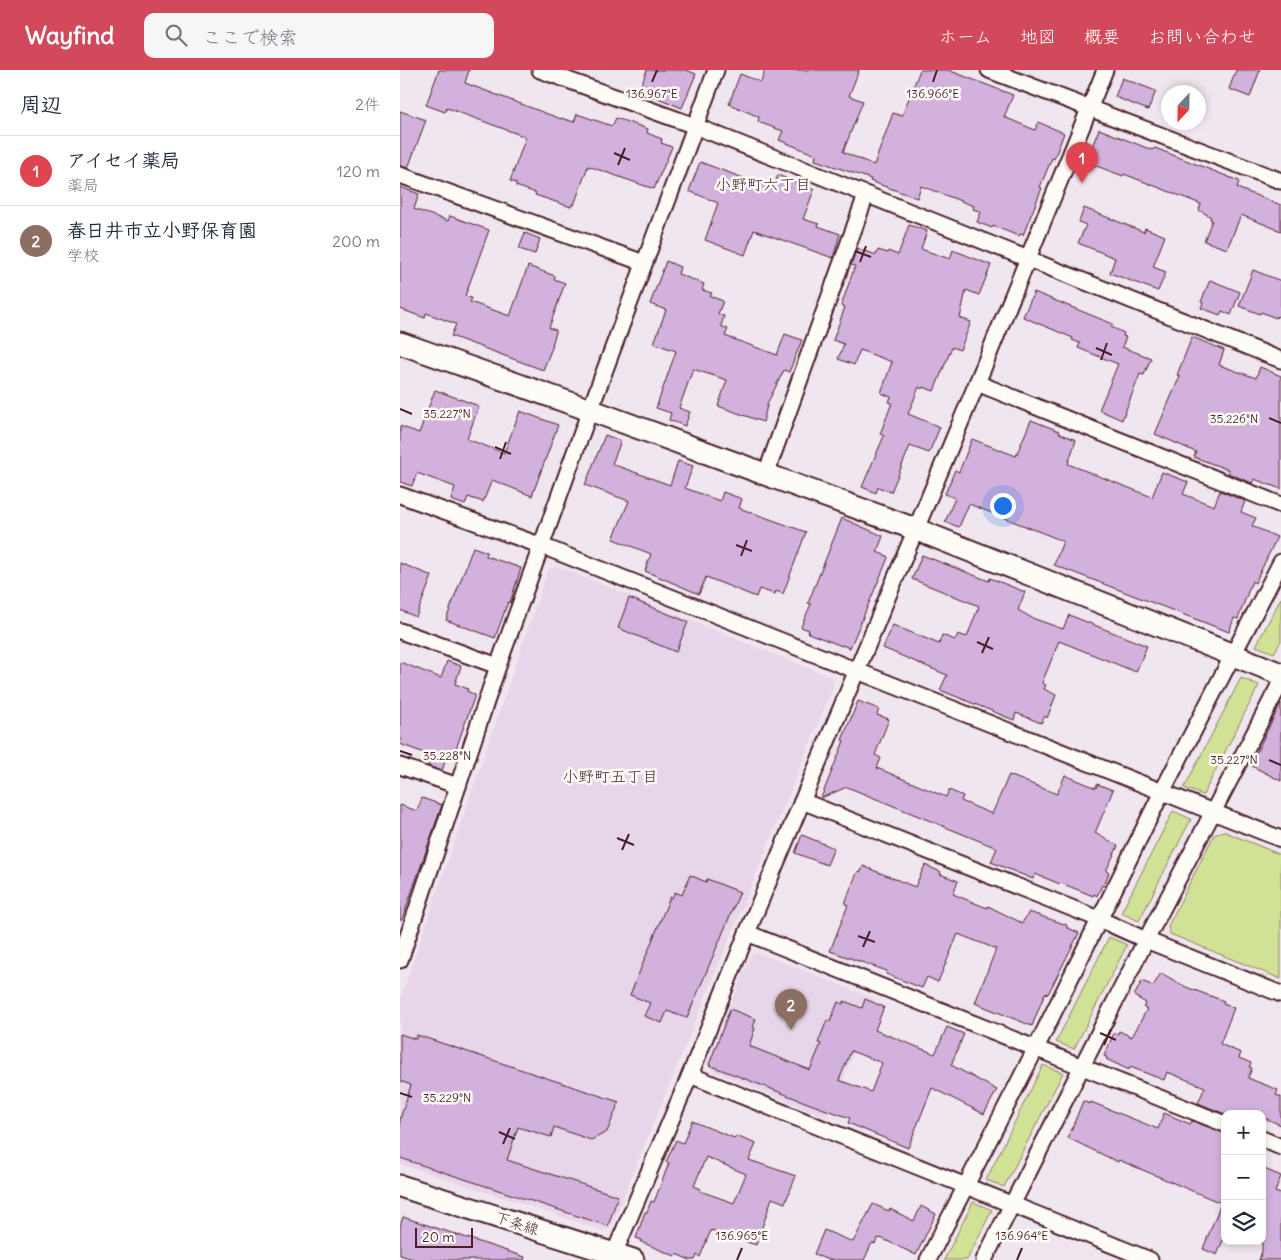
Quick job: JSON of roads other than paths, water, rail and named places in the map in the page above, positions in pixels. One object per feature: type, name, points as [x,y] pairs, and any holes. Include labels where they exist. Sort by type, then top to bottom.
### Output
[{"type":"street","points":[[540,70],[695,126],[1281,360]]},
{"type":"street","points":[[400,960],[406,918],[458,786],[498,666],[590,410],[716,70]]},
{"type":"street","points":[[989,70],[1281,181]]},
{"type":"street","points":[[623,1257],[690,1075],[747,933],[977,383],[1105,70]]},
{"type":"street","points":[[400,175],[644,263]]},
{"type":"street","points":[[766,474],[866,195]]},
{"type":"street","points":[[400,344],[590,410],[915,529],[1281,674]]},
{"type":"street","points":[[977,383],[1281,505]]},
{"type":"street","points":[[400,495],[542,546],[1281,840]]},
{"type":"street","points":[[928,1260],[1036,1048],[1162,792],[1281,562]]},
{"type":"street","points":[[400,631],[498,666]]},
{"type":"street","points":[[984,1260],[1146,940],[1281,682]]},
{"type":"street","points":[[400,766],[458,786]]},
{"type":"street","points":[[802,801],[1099,919],[1146,940],[1281,994]]},
{"type":"street","points":[[747,933],[1221,1122]]},
{"type":"street","points":[[690,1075],[1150,1260]]},
{"type":"street","points":[[1266,1141],[1281,1147]]},
{"type":"street","name":"下条線","points":[[400,1186],[623,1257]]},
{"type":"place","name":"アイセイ薬局","points":[[1082,183]]},
{"type":"place","name":"春日井市立小野保育園","points":[[791,1030]]},
{"type":"district","name":"小野町六丁目","points":[[763,184]]},
{"type":"district","name":"小野町五丁目","points":[[610,776]]}]
